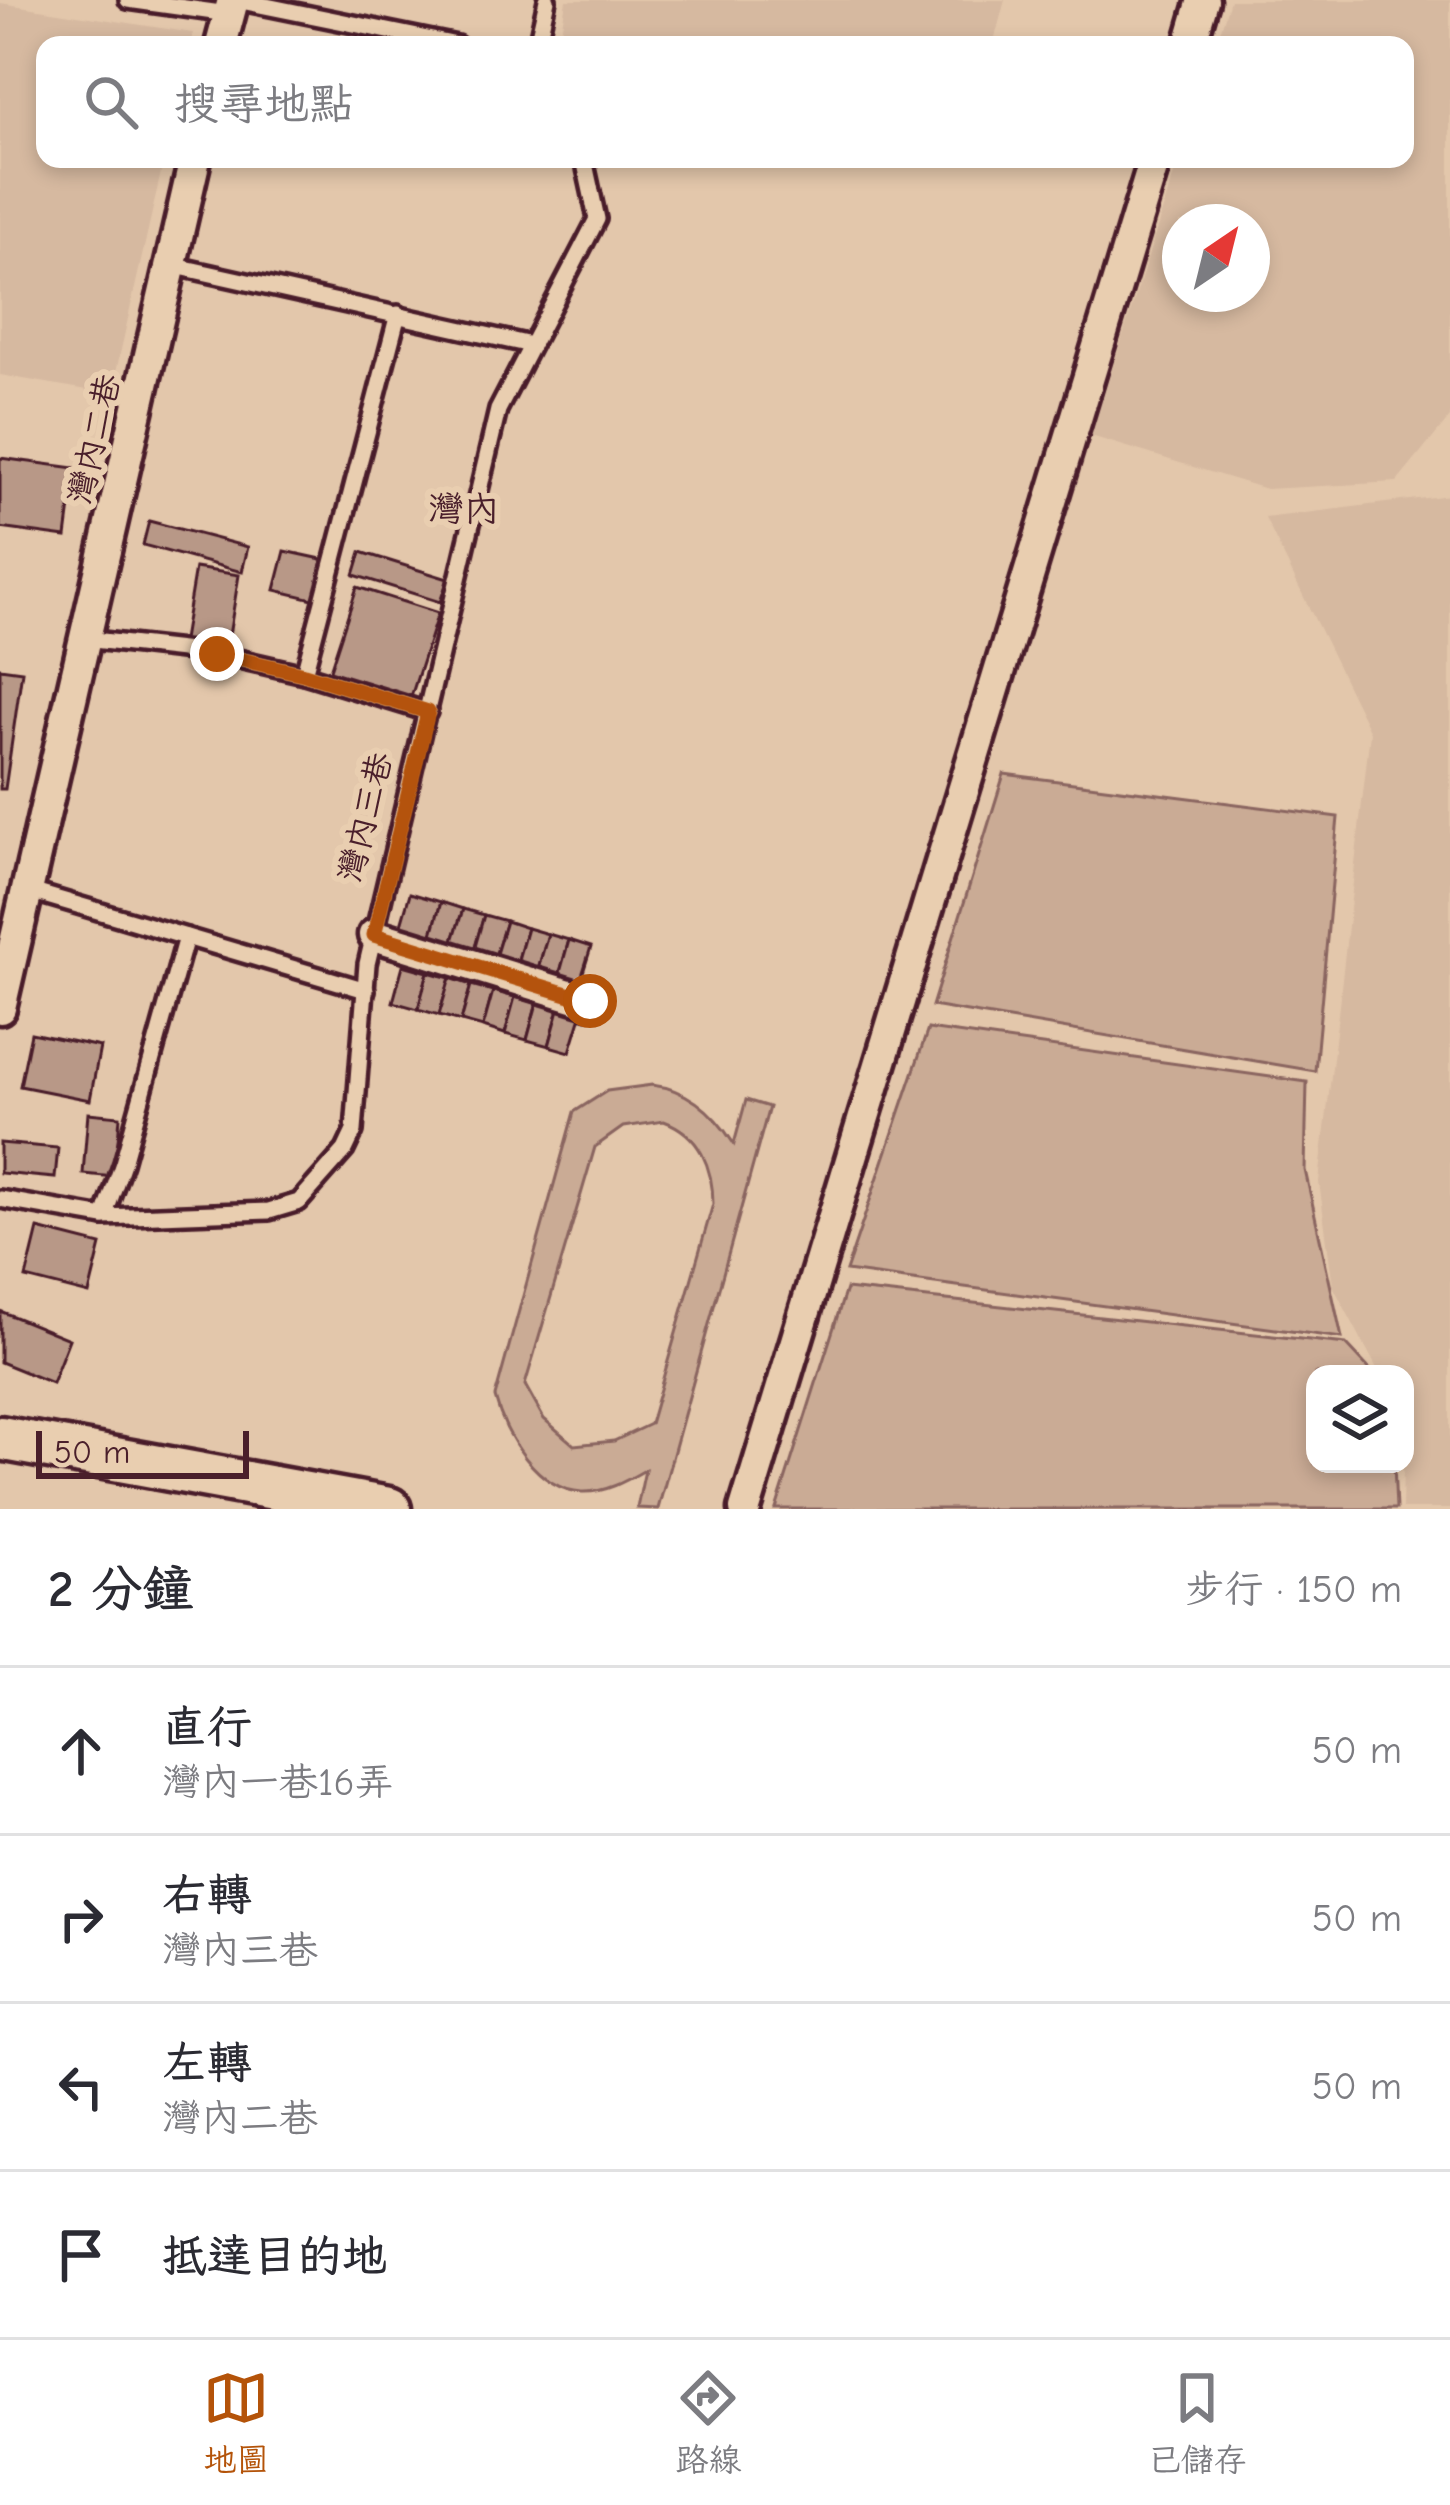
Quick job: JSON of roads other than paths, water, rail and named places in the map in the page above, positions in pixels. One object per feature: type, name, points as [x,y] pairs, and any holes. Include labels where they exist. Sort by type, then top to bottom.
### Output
[{"type":"street","points":[[1193,36],[1204,0]]},
{"type":"street","points":[[223,36],[232,5]]},
{"type":"street","points":[[171,266],[193,168]]},
{"type":"street","points":[[745,1509],[1152,168]]},
{"type":"street","name":"灣內二巷","points":[[0,1008],[171,266]]},
{"type":"street","points":[[374,935],[590,1001]]},
{"type":"street","points":[[0,1438],[389,1509]]},
{"type":"lane","points":[[128,0],[232,5],[406,36]]},
{"type":"lane","points":[[539,36],[548,0]]},
{"type":"lane","name":"灣內三巷","points":[[0,1198],[104,1216],[269,1211],[299,1202],[345,1150],[354,1131],[367,964],[498,410],[597,220],[586,168]]},
{"type":"lane","points":[[171,266],[531,345]]},
{"type":"lane","points":[[304,674],[398,314]]},
{"type":"lane","points":[[85,639],[217,654],[304,674],[428,712]]},
{"type":"lane","points":[[27,890],[366,989]]},
{"type":"lane","points":[[104,1216],[186,937]]},
{"type":"district","name":"灣内","points":[[464,509]]}]
